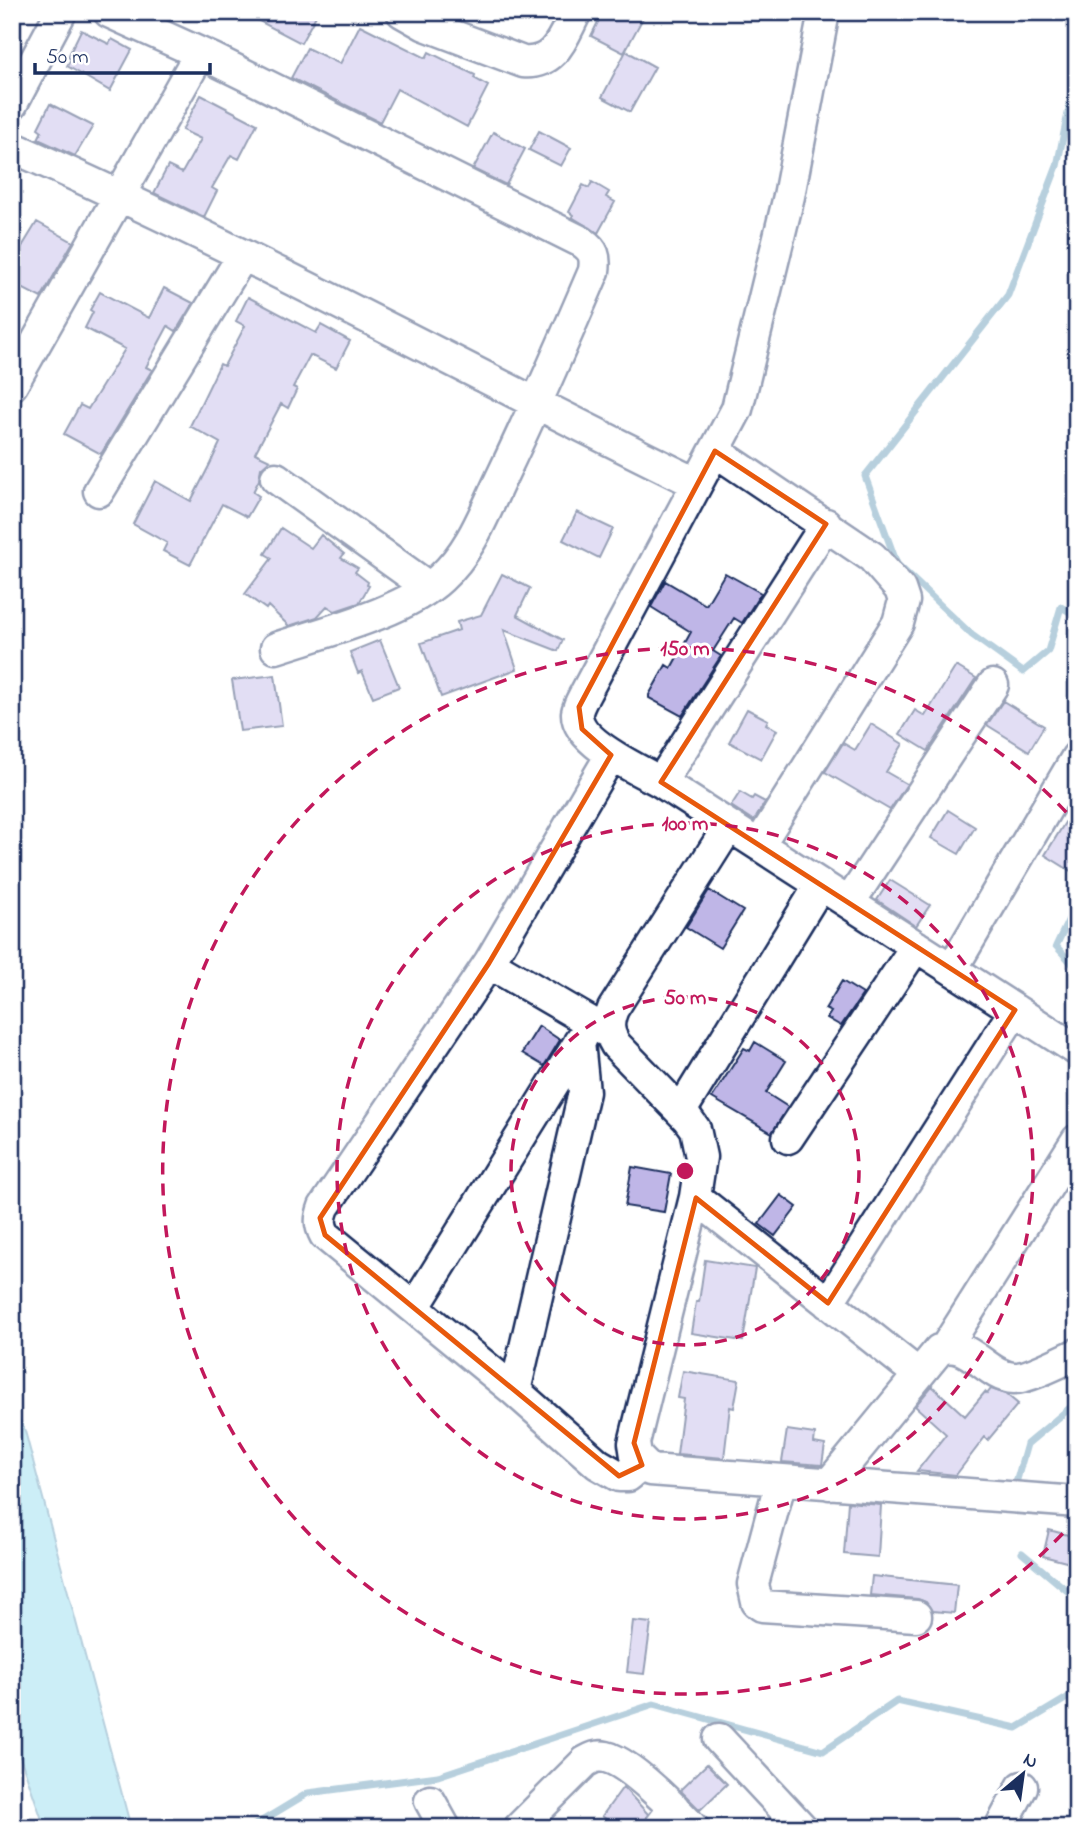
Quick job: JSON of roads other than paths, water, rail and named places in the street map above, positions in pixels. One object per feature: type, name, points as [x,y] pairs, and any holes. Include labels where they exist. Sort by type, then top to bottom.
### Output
[{"type":"street","points":[[12,104],[61,12]]},
{"type":"street","points":[[109,12],[200,53],[592,248],[596,259],[594,271],[536,405],[466,552],[440,580],[411,598],[357,622],[276,648]]},
{"type":"street","points":[[420,17],[523,62],[531,63],[544,61],[552,55],[576,12]]},
{"type":"street","points":[[824,12],[789,196],[737,409],[577,714],[582,729],[611,755],[661,782],[1077,1050]]},
{"type":"street","points":[[12,385],[200,53]]},
{"type":"street","points":[[12,147],[122,195],[243,254],[536,405],[696,483]]},
{"type":"street","points":[[99,491],[243,254]]},
{"type":"street","points":[[715,451],[872,557],[900,589],[904,601],[898,623],[759,845]]},
{"type":"street","points":[[276,478],[428,587]]},
{"type":"street","points":[[661,782],[826,524]]},
{"type":"street","points":[[849,903],[993,685]]},
{"type":"street","points":[[611,755],[489,963],[324,1207],[320,1218],[325,1235],[516,1391],[606,1469],[619,1476],[628,1475],[642,1465]]},
{"type":"street","points":[[952,969],[1077,757]]},
{"type":"street","points":[[414,1308],[593,1033],[609,1021],[613,1009],[729,826]]},
{"type":"street","points":[[681,1111],[820,885]]},
{"type":"street","points":[[788,1138],[916,946]]},
{"type":"street","points":[[489,963],[593,1033],[616,1045],[681,1111],[695,1129],[701,1150],[695,1197],[634,1443],[636,1456],[642,1465],[650,1470],[1077,1502]]},
{"type":"street","points":[[828,1303],[1015,1010]]},
{"type":"street","points":[[516,1391],[584,1092],[593,1033]]},
{"type":"street","points":[[829,1484],[933,1355],[946,1347],[1077,1140]]},
{"type":"street","points":[[695,1197],[918,1374]]},
{"type":"street","points":[[946,1347],[959,1348],[1005,1376],[1017,1378],[1077,1354]]},
{"type":"street","points":[[781,1480],[753,1584],[757,1602],[762,1606],[916,1616]]},
{"type":"street","points":[[719,1739],[798,1826]]},
{"type":"street","points":[[519,1828],[585,1762],[596,1756],[608,1757],[620,1763],[675,1821]]},
{"type":"street","points":[[1000,1828],[1022,1787]]},
{"type":"street","points":[[430,1801],[445,1828]]},
{"type":"water","points":[[12,1404],[25,1431],[131,1828],[45,1828],[12,1734]]},
{"type":"waterway","points":[[1077,70],[1057,166],[1008,295],[865,476],[897,564],[972,635],[1023,672],[1048,651],[1061,607],[1077,616]]},
{"type":"waterway","points":[[1077,902],[1056,946],[1077,969]]},
{"type":"waterway","points":[[1016,1483],[1027,1444],[1077,1402]]},
{"type":"waterway","points":[[1022,1553],[1077,1599]]},
{"type":"waterway","points":[[250,1828],[308,1793],[438,1776],[654,1704],[823,1751],[897,1701],[1017,1728],[1077,1692]]}]
